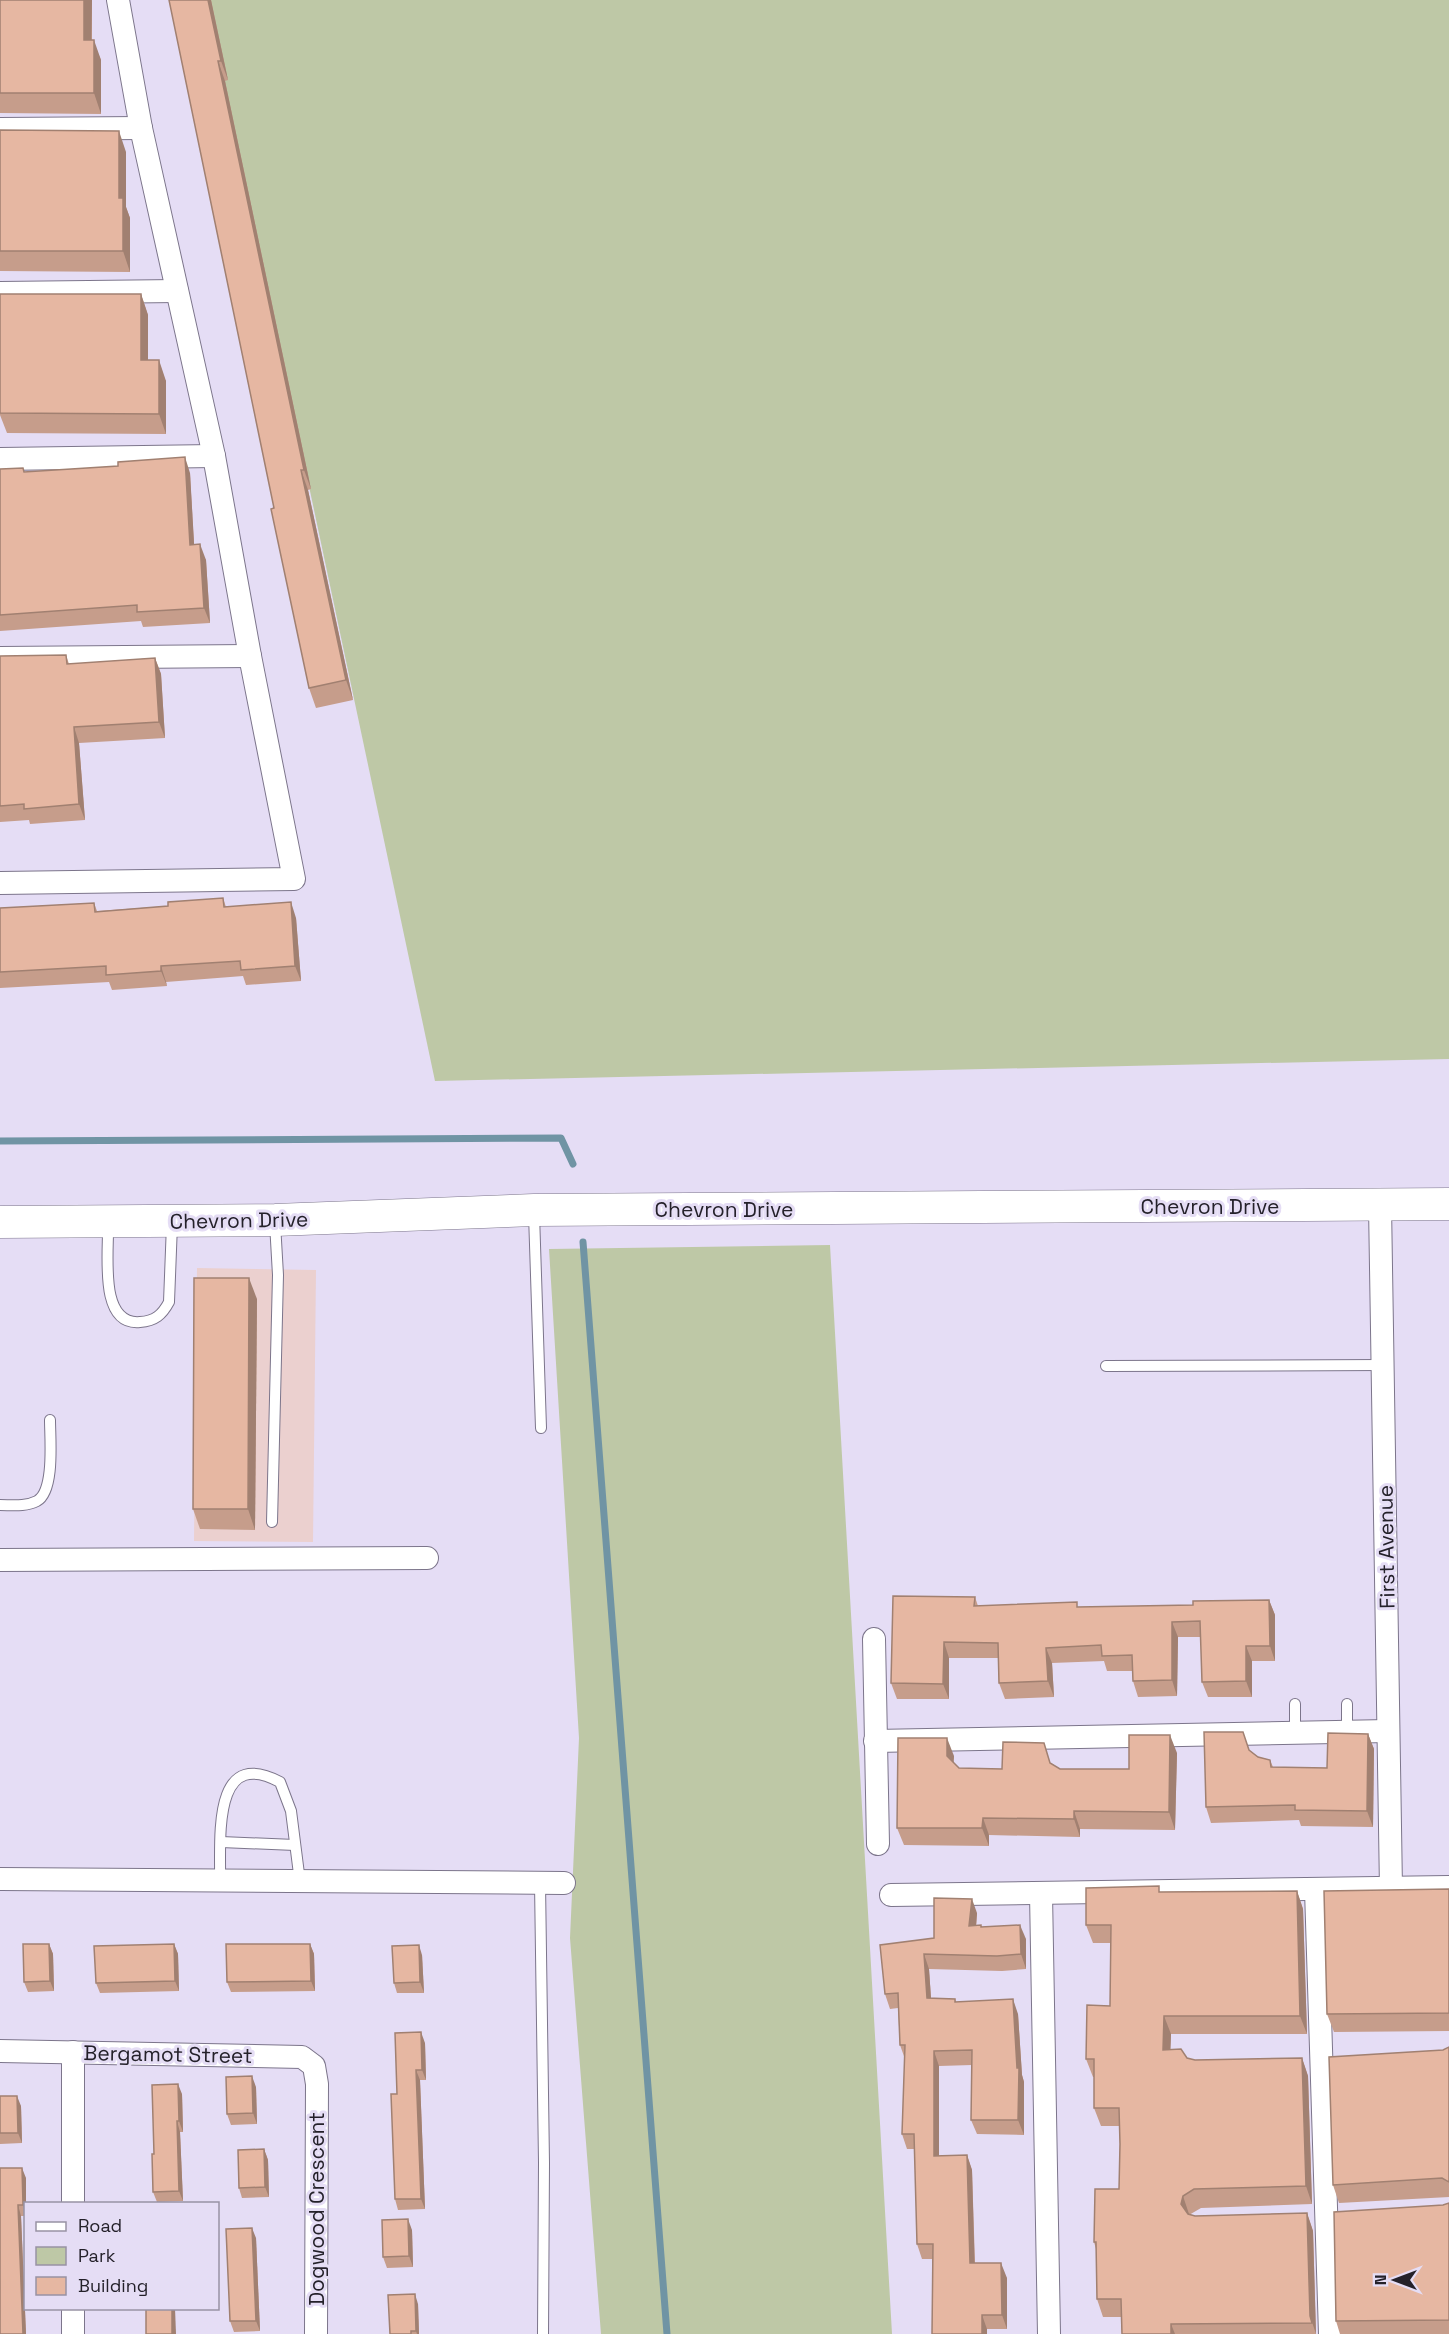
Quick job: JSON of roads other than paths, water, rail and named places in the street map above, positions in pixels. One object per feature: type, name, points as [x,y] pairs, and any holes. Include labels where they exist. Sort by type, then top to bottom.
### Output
[{"type":"main road","name":"Chevron Drive","points":[[0,1222],[275,1220],[534,1210],[1449,1204]]},
{"type":"street","points":[[0,883],[294,879],[214,456],[141,128],[118,0]]},
{"type":"street","points":[[0,129],[141,128]]},
{"type":"street","points":[[0,293],[177,291]]},
{"type":"street","points":[[0,459],[214,456]]},
{"type":"street","points":[[0,658],[250,656]]},
{"type":"street","name":"First Avenue","points":[[1380,1205],[1391,1889]]},
{"type":"street","points":[[0,1560],[427,1558]]},
{"type":"street","points":[[874,1640],[878,1844]]},
{"type":"street","points":[[875,1741],[1389,1731]]},
{"type":"street","points":[[0,1879],[564,1883]]},
{"type":"street","points":[[891,1896],[1449,1887]]},
{"type":"street","points":[[1316,1890],[1311,2063],[1338,2217],[1330,2334]]},
{"type":"street","points":[[1041,1894],[1049,2334]]},
{"type":"street","name":"Bergamot Street","points":[[0,2051],[302,2057],[314,2066],[317,2084]]},
{"type":"street","points":[[73,2052],[73,2202]]},
{"type":"street","points":[[1311,2063],[1345,2061]]},
{"type":"street","name":"Dogwood Crescent","points":[[316,2334],[317,2084]]},
{"type":"street","points":[[1304,2218],[1338,2217]]},
{"type":"street","points":[[73,2310],[73,2334]]},
{"type":"lane","points":[[534,1210],[541,1428]]},
{"type":"lane","points":[[272,1522],[278,1275],[275,1220]]},
{"type":"lane","points":[[108,1222],[109,1299],[116,1314],[131,1323],[153,1321],[163,1312],[169,1302],[172,1221]]},
{"type":"lane","points":[[1106,1366],[1383,1365]]},
{"type":"lane","points":[[0,1505],[26,1505],[40,1499],[46,1488],[50,1462],[50,1420]]},
{"type":"lane","points":[[1295,1704],[1295,1733]]},
{"type":"lane","points":[[1347,1704],[1347,1731]]},
{"type":"lane","points":[[220,1881],[221,1822],[229,1789],[234,1779],[246,1773],[267,1775],[279,1782],[291,1811],[300,1882]]},
{"type":"lane","points":[[221,1842],[295,1845]]},
{"type":"lane","points":[[540,1883],[544,2163],[543,2334]]},
{"type":"waterway","points":[[0,1141],[561,1138],[573,1164]]},
{"type":"waterway","points":[[583,1242],[667,2334]]}]
